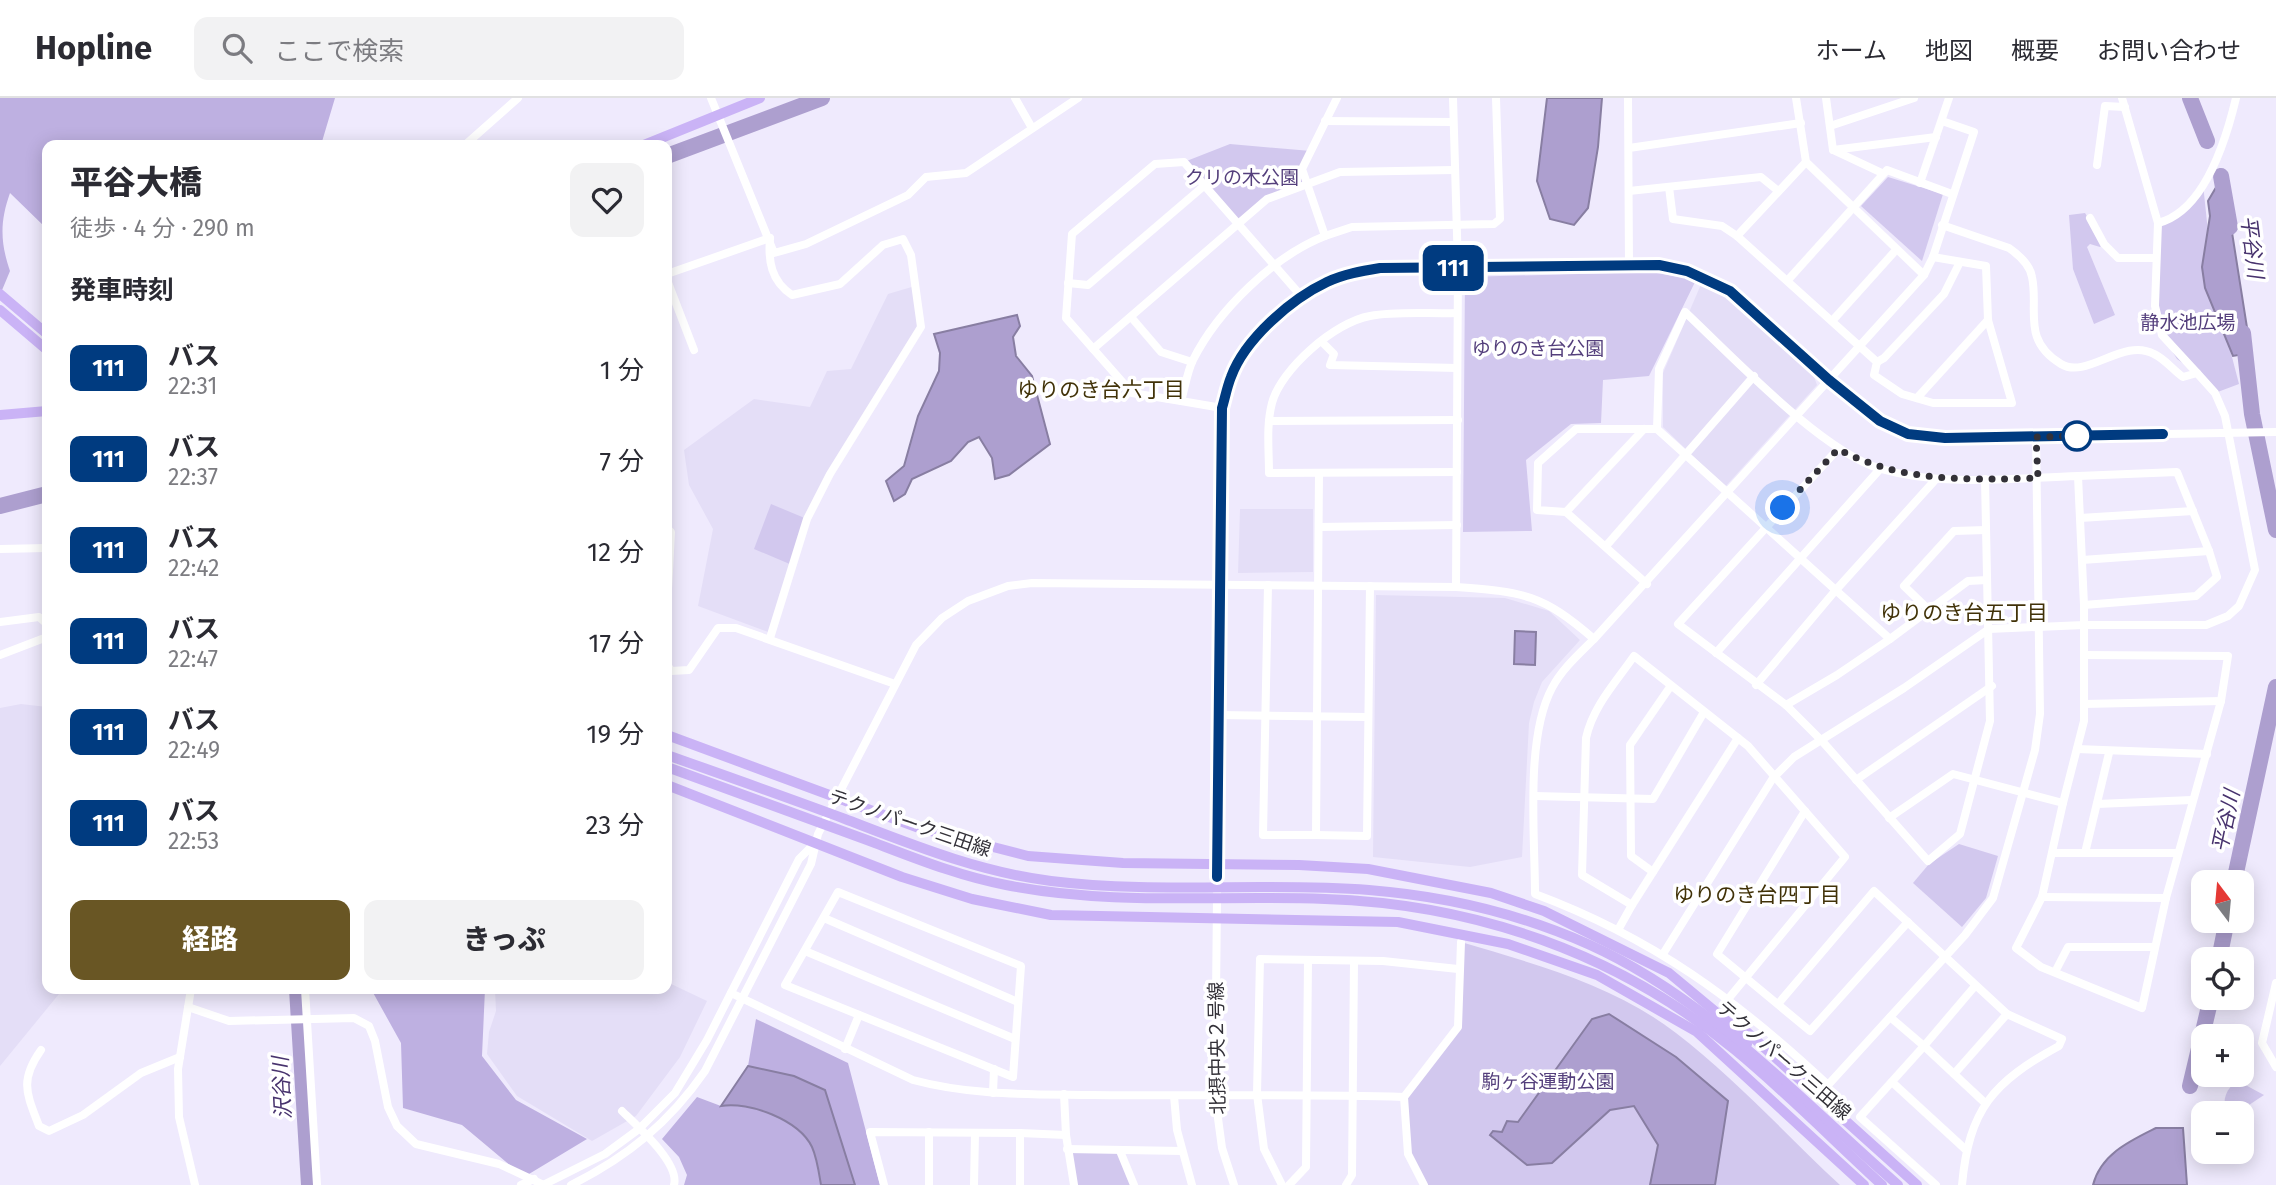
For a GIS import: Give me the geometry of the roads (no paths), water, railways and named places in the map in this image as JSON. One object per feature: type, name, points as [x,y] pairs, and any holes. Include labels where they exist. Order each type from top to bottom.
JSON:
[{"type":"main road","points":[[657,140],[760,98]]},
{"type":"main road","points":[[0,294],[42,330]]},
{"type":"main road","points":[[0,310],[42,345]]},
{"type":"main road","points":[[0,415],[42,411]]},
{"type":"main road","points":[[672,737],[836,801],[919,828],[1028,856],[1123,863],[1218,863],[1368,869],[1491,894],[1544,911],[1669,973],[1740,1032],[1752,1051]]},
{"type":"main road","name":"テクノパーク三田線","points":[[672,757],[937,854],[1007,874],[1091,884],[1369,890],[1426,896],[1483,908],[1589,944],[1624,962],[1690,1004],[1752,1051],[1882,1181]]},
{"type":"main road","name":"テクノパーク三田線","points":[[672,769],[934,864],[1004,885],[1092,895],[1367,901],[1425,907],[1480,919],[1546,939],[1618,972],[1684,1013],[1734,1049],[1882,1181],[1898,1185]]},
{"type":"main road","points":[[672,787],[816,839],[902,877],[972,898],[1051,915],[1216,914],[1398,922],[1507,944],[1597,975],[1697,1032],[1749,1071],[1767,1079]]},
{"type":"main road","points":[[1704,1000],[1728,1015],[1766,1048],[1917,1185]]},
{"type":"main road","points":[[1697,1032],[1864,1185]]},
{"type":"main road","points":[[1882,1181],[1907,1185]]},
{"type":"street","points":[[471,140],[519,98]]},
{"type":"street","points":[[710,98],[728,136],[774,253],[806,244],[908,195],[926,177],[966,173],[1078,98]]},
{"type":"street","points":[[1016,98],[1032,128]]},
{"type":"street","points":[[1325,236],[1302,169],[1336,98]]},
{"type":"street","points":[[1453,98],[1458,268],[1456,587]]},
{"type":"street","points":[[1181,401],[1192,362],[1215,322],[1296,247],[1352,227],[1494,224],[1500,219],[1496,98]]},
{"type":"street","points":[[1628,98],[1629,264]]},
{"type":"street","points":[[1797,98],[1806,162],[1924,275]]},
{"type":"street","points":[[1826,98],[1833,150]]},
{"type":"street","points":[[1830,126],[1914,98]]},
{"type":"street","points":[[1920,183],[1949,98]]},
{"type":"street","points":[[2158,223],[2171,220],[2197,199],[2220,150],[2236,98]]},
{"type":"street","points":[[1663,954],[1773,778],[1794,757],[1989,629],[2084,625],[2206,625],[2228,616],[2246,594],[2255,570],[2225,416],[2215,393],[2162,335],[2155,306],[2158,223],[2124,103],[2103,102],[2096,165]]},
{"type":"street","points":[[1325,121],[1453,122]]},
{"type":"street","points":[[1942,121],[1973,132],[1933,257],[1924,275],[1647,584],[1564,670],[1542,711],[1537,739],[1535,894],[1580,911],[1663,954],[1729,998],[1828,1085],[1945,958],[1993,898],[2035,750],[2040,714],[2036,437]]},
{"type":"street","points":[[1629,148],[1801,123]]},
{"type":"street","points":[[1833,150],[1936,137]]},
{"type":"street","points":[[1833,150],[1882,173]]},
{"type":"street","points":[[1222,408],[1132,393],[1066,318],[1072,234],[1155,164],[1184,162],[1302,297]]},
{"type":"street","points":[[1737,236],[1806,162]]},
{"type":"street","points":[[1093,349],[1267,199],[1340,172],[1454,170]]},
{"type":"street","points":[[1788,280],[1887,170],[1952,194]]},
{"type":"street","points":[[1629,191],[1761,177],[1777,191]]},
{"type":"street","points":[[1068,283],[1088,285],[1205,185]]},
{"type":"street","points":[[1669,187],[1674,219],[1722,226],[1737,236],[1877,362]]},
{"type":"street","points":[[2090,218],[2104,244],[2118,258],[2156,258]]},
{"type":"street","points":[[1942,225],[2009,248],[2025,262],[2032,276],[2031,317],[2035,330],[2041,344],[2061,365],[2080,367],[2135,350],[2152,352],[2183,377],[2197,373]]},
{"type":"street","points":[[672,272],[770,238]]},
{"type":"street","points":[[770,238],[768,264],[780,284],[792,295],[840,284],[883,245],[903,239],[911,255],[921,327],[830,474],[807,519],[770,638]]},
{"type":"street","points":[[1833,320],[1896,250]]},
{"type":"street","points":[[1933,257],[1986,266],[1988,320],[2012,403],[1933,403],[1902,394],[1874,375],[1877,362],[1944,294],[1961,262]]},
{"type":"street","points":[[1218,863],[1222,408],[1230,377],[1239,361],[1266,328],[1302,297],[1327,282],[1353,272],[1380,268],[1659,265],[1710,280],[1730,291],[1829,380],[1880,421],[1908,434],[1945,438],[2276,432]]},
{"type":"street","points":[[672,293],[694,350]]},
{"type":"street","points":[[1657,429],[1659,369],[1685,312],[1838,449],[1880,469],[1936,479],[1985,480],[2177,472],[2217,578],[2196,596],[2084,605]]},
{"type":"street","points":[[1457,313],[1372,315],[1335,330],[1282,381],[1272,401],[1269,421],[1269,474],[1457,472]]},
{"type":"street","points":[[1131,317],[1161,352],[1192,362]]},
{"type":"street","points":[[1917,398],[1988,320]]},
{"type":"street","points":[[1322,342],[1334,354],[1330,365],[1457,368]]},
{"type":"street","points":[[1606,546],[1754,376]]},
{"type":"street","points":[[1269,421],[1458,420]]},
{"type":"street","points":[[1647,584],[1566,512],[1537,510],[1538,463],[1576,429],[1657,429],[1890,639]]},
{"type":"street","points":[[1566,512],[1644,429]]},
{"type":"street","points":[[1838,449],[1678,624],[1786,705],[1822,741],[1928,862],[1960,834],[1990,721],[1992,686],[1985,480]]},
{"type":"street","points":[[1716,653],[1880,469]]},
{"type":"street","points":[[1315,835],[1320,473]]},
{"type":"street","points":[[2078,476],[2084,605],[2084,655],[2084,704],[2084,721],[2042,897],[2016,948],[2041,967],[2142,1008],[2166,898],[2221,701],[2228,656],[2084,655]]},
{"type":"street","points":[[1756,685],[1835,591],[1936,479]]},
{"type":"street","points":[[2080,518],[2193,511]]},
{"type":"street","points":[[1318,527],[1457,525]]},
{"type":"street","points":[[1929,610],[1904,586],[1954,531],[1986,530]]},
{"type":"street","points":[[0,549],[42,548]]},
{"type":"street","points":[[2082,559],[2209,551]]},
{"type":"street","points":[[1786,705],[1890,639],[1968,581],[1987,580]]},
{"type":"street","points":[[188,1007],[229,1021],[354,1018],[369,1026],[375,1041],[388,1107],[397,1126],[416,1144],[499,1164],[544,1185],[605,1154],[639,1129],[675,1093],[731,993],[799,859],[816,839],[916,645],[942,618],[968,601],[1008,586],[1053,583],[1456,587],[1511,591],[1532,596],[1560,611],[1594,639]]},
{"type":"street","points":[[1268,585],[1263,835],[1367,836],[1370,586]]},
{"type":"street","points":[[0,622],[39,617],[42,620]]},
{"type":"street","points":[[672,671],[689,670],[719,628],[736,628],[895,684]]},
{"type":"street","points":[[0,655],[42,638]]},
{"type":"street","points":[[1632,905],[1583,875],[1583,797],[1590,721],[1634,656],[1738,738],[1845,857],[1729,998]]},
{"type":"street","points":[[1856,780],[1992,686]]},
{"type":"street","points":[[1653,872],[1631,856],[1630,745],[1670,687]]},
{"type":"street","points":[[2084,704],[2221,701]]},
{"type":"street","points":[[1535,796],[1653,799],[1704,712]]},
{"type":"street","points":[[1218,715],[1367,718]]},
{"type":"street","points":[[1618,930],[1738,738]]},
{"type":"street","points":[[2077,750],[2207,754]]},
{"type":"street","points":[[2085,853],[2109,752]]},
{"type":"street","points":[[1889,818],[1953,774],[2063,803]]},
{"type":"street","points":[[2097,804],[2192,800]]},
{"type":"street","points":[[1804,811],[1717,954],[1810,1031],[1908,922]]},
{"type":"street","points":[[571,1185],[605,1168],[648,1138],[687,1098],[705,1071],[743,999],[810,864],[816,839]]},
{"type":"street","points":[[2053,853],[2178,853]]},
{"type":"street","name":"北摂中央２号線","points":[[1218,863],[1215,1096],[1222,1148],[1234,1185]]},
{"type":"street","points":[[1778,1004],[1874,891],[2007,1014],[2062,1039],[2059,1046],[2010,1076],[1984,1102],[1965,1149],[1962,1185]]},
{"type":"street","points":[[838,892],[1021,966],[1013,1077],[785,985],[824,918],[838,892]]},
{"type":"street","points":[[2042,897],[2166,898]]},
{"type":"street","points":[[824,918],[1018,1002]]},
{"type":"street","points":[[1421,1184],[1408,1154],[1404,1097],[1458,1027],[1461,942]]},
{"type":"street","points":[[2055,972],[2068,947],[2155,947]]},
{"type":"street","points":[[805,951],[1016,1039]]},
{"type":"street","points":[[1282,1185],[1264,1149],[1257,1094],[1260,959],[1354,961],[1458,969]]},
{"type":"street","points":[[1289,1185],[1306,1167],[1308,960]]},
{"type":"street","points":[[1346,1185],[1353,1175],[1354,961]]},
{"type":"street","points":[[2276,985],[2262,1044],[2276,1067]]},
{"type":"street","points":[[1936,1185],[1860,1117],[1975,986]]},
{"type":"street","points":[[731,993],[913,1080],[943,1088],[993,1093],[1404,1097]]},
{"type":"street","points":[[190,994],[180,1057],[179,1117],[195,1185]]},
{"type":"street","points":[[305,994],[317,1185]]},
{"type":"street","points":[[1954,1074],[2007,1014]]},
{"type":"street","points":[[845,1049],[859,1015]]},
{"type":"street","points":[[1890,1017],[1984,1102]]},
{"type":"street","points":[[41,1050],[27,1075],[26,1092],[38,1126],[49,1131],[83,1115],[141,1073],[180,1057]]},
{"type":"street","points":[[993,1093],[994,1069]]},
{"type":"street","points":[[1892,1082],[1965,1149]]},
{"type":"street","points":[[1064,1094],[1067,1149],[1074,1185]]},
{"type":"street","points":[[1174,1096],[1182,1151],[1192,1185]]},
{"type":"street","points":[[622,1111],[670,1166],[676,1179],[674,1185]]},
{"type":"street","points":[[884,1185],[870,1132],[1066,1135]]},
{"type":"street","points":[[929,1132],[929,1185]]},
{"type":"street","points":[[974,1185],[975,1133]]},
{"type":"street","points":[[1020,1133],[1020,1185]]},
{"type":"street","points":[[1067,1149],[1182,1151]]},
{"type":"street","points":[[1120,1151],[1134,1185]]},
{"type":"street","points":[[521,1185],[534,1179]]},
{"type":"waterway","points":[[672,154],[822,98]]},
{"type":"waterway","name":"平谷川","points":[[2190,98],[2207,141]]},
{"type":"waterway","name":"平谷川","points":[[2221,176],[2230,227]]},
{"type":"waterway","name":"平谷川","points":[[2243,333],[2252,414],[2276,530]]},
{"type":"waterway","points":[[0,506],[42,495]]},
{"type":"waterway","name":"平谷川","points":[[2237,870],[2276,687]]},
{"type":"waterway","name":"平谷川","points":[[2221,947],[2224,933]]},
{"type":"waterway","name":"沢谷川","points":[[297,994],[309,1185]]},
{"type":"waterway","name":"平谷川","points":[[2190,1086],[2208,1010]]},
{"type":"district","name":"ゆりのき台六丁目","points":[[1101,390]]},
{"type":"district","name":"ゆりのき台五丁目","points":[[1964,613]]},
{"type":"district","name":"ゆりのき台四丁目","points":[[1757,895]]},
{"type":"park label","name":"クリの木公園","points":[[1242,177]]},
{"type":"park label","name":"静水池広場","points":[[2188,322]]},
{"type":"park label","name":"ゆりのき台公園","points":[[1538,348]]},
{"type":"park label","name":"駒ヶ谷運動公園","points":[[1548,1081]]}]
